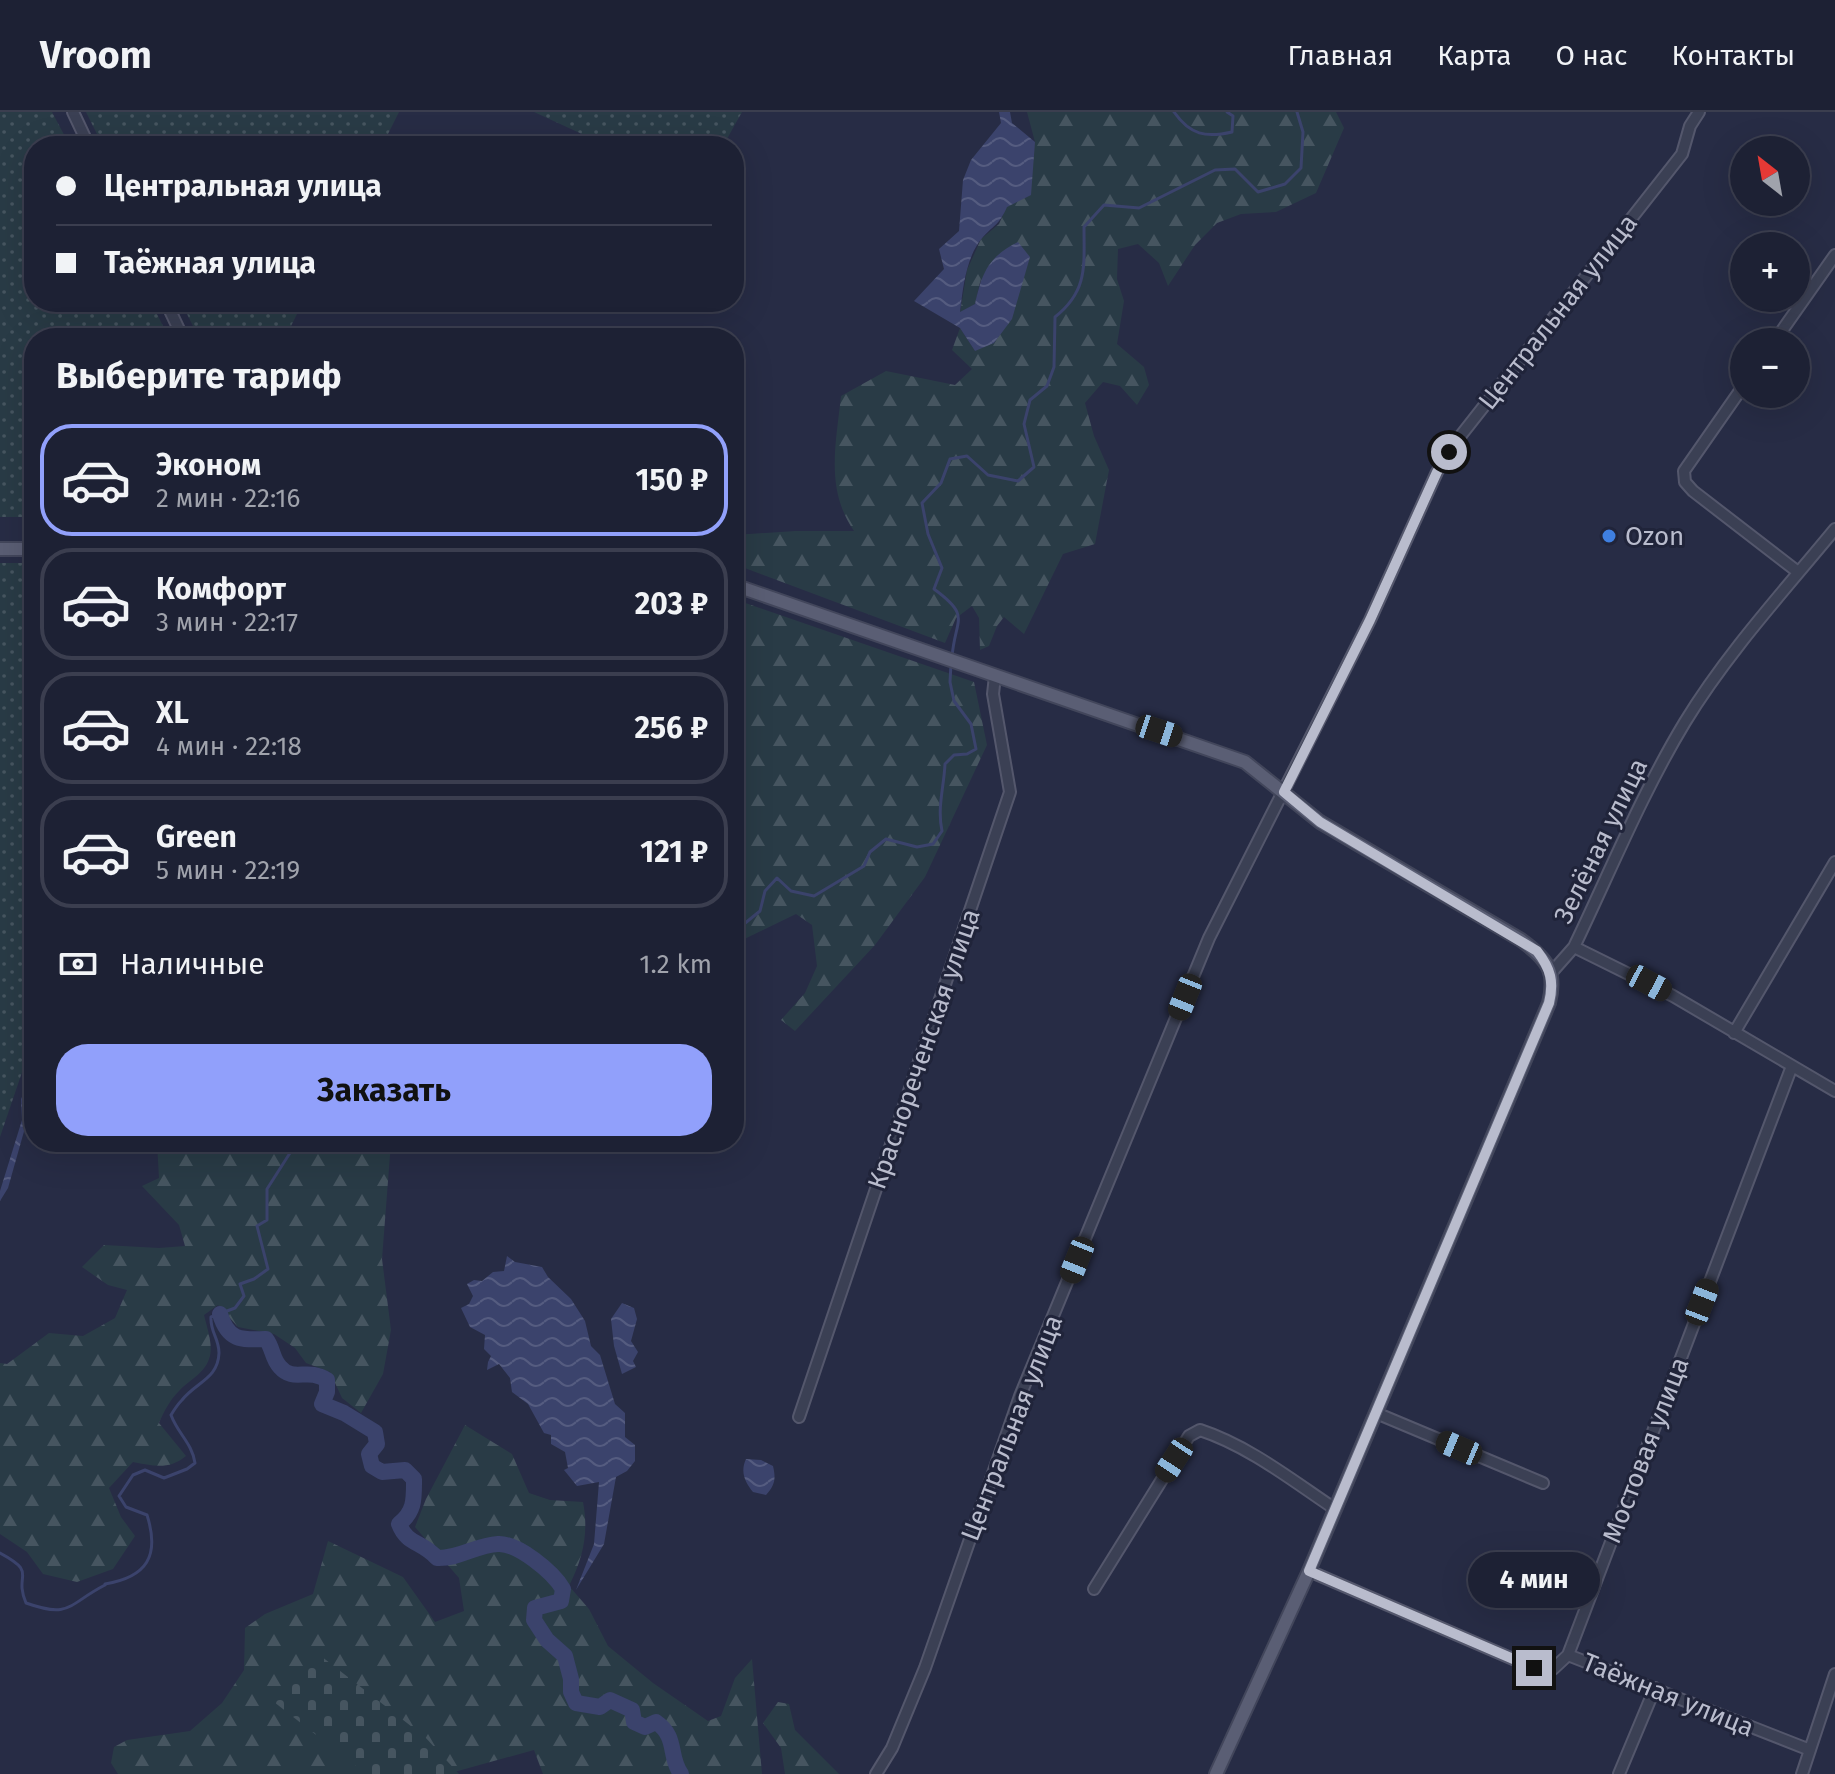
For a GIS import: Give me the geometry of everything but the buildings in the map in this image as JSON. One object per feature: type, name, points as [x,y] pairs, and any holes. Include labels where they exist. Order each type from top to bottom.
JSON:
[{"type":"main road","points":[[0,549],[24,549]]},
{"type":"main road","points":[[744,589],[1245,762],[1330,828],[1537,951],[1551,973],[1553,986],[1549,1003],[1309,1571],[1216,1774]]},
{"type":"street","points":[[73,112],[84,136]]},
{"type":"street","name":"Центральная улица","points":[[876,1774],[892,1748],[925,1668],[1020,1396],[1209,938],[1370,620],[1437,472],[1449,452],[1682,154],[1690,126],[1699,112]]},
{"type":"street","points":[[1784,328],[1835,255]]},
{"type":"street","points":[[1730,405],[1684,471],[1685,482],[1798,572]]},
{"type":"street","name":"Зелёная улица","points":[[1551,973],[1574,947],[1685,723],[1700,699],[1835,529]]},
{"type":"street","name":"Краснореченская улица","points":[[799,1417],[1010,792],[993,694],[995,676]]},
{"type":"street","points":[[1734,1033],[1835,862]]},
{"type":"street","points":[[1574,947],[1649,983],[1835,1091]]},
{"type":"street","name":"Мостовая улица","points":[[1568,1655],[1792,1066]]},
{"type":"street","points":[[1376,1413],[1543,1483]]},
{"type":"street","points":[[1094,1589],[1189,1436],[1200,1430],[1278,1471],[1335,1509]]},
{"type":"street","name":"Таёжная улица","points":[[1309,1571],[1534,1668],[1553,1669],[1568,1655],[1810,1750]]},
{"type":"street","points":[[1802,1774],[1835,1674]]},
{"type":"street","points":[[1619,1774],[1655,1688]]},
{"type":"green space","points":[[0,112],[52,112],[65,136],[24,136],[24,312],[156,312],[164,328],[24,328],[24,517],[0,517]]},
{"type":"green space","points":[[86,112],[399,112],[387,136],[98,136]]},
{"type":"green space","points":[[534,112],[742,112],[729,136],[586,136]]},
{"type":"green space","points":[[1027,112],[1336,112],[1344,128],[1316,193],[1276,212],[1241,214],[1217,223],[1195,245],[1168,286],[1159,263],[1138,244],[1118,249],[1117,279],[1124,301],[1117,344],[1144,367],[1149,385],[1137,405],[1120,386],[1103,382],[1085,403],[1094,436],[1109,470],[1095,544],[1063,554],[1024,634],[1004,617],[989,646],[980,650],[979,618],[972,606],[956,618],[945,643],[744,568],[744,534],[854,531],[839,499],[836,482],[835,449],[841,396],[886,371],[955,385],[972,369],[952,350],[960,328],[975,351],[981,278],[975,304],[960,313],[967,270],[981,239],[999,224],[1035,142]]},
{"type":"green space","points":[[186,312],[298,312],[290,328],[194,328]]},
{"type":"green space","points":[[0,563],[24,563],[24,1066],[0,1137]]},
{"type":"green space","points":[[744,602],[974,682],[987,745],[925,877],[875,945],[795,1031],[781,1020],[805,993],[817,966],[812,925],[796,914],[744,939]]},
{"type":"green space","points":[[158,1152],[390,1152],[382,1259],[391,1330],[383,1374],[361,1413],[342,1398],[330,1372],[306,1363],[295,1348],[274,1334],[238,1327],[218,1305],[204,1315],[211,1348],[207,1364],[173,1398],[159,1423],[186,1456],[167,1465],[133,1462],[109,1488],[121,1517],[135,1536],[113,1569],[77,1582],[43,1574],[27,1552],[0,1534],[0,1363],[7,1364],[49,1333],[83,1336],[115,1318],[127,1290],[108,1285],[82,1267],[104,1245],[185,1246],[179,1225],[142,1186],[159,1178]]},
{"type":"green space","points":[[465,1425],[512,1454],[529,1493],[550,1500],[583,1502],[584,1545],[569,1586],[589,1609],[608,1646],[653,1683],[708,1721],[721,1716],[735,1678],[752,1659],[762,1774],[543,1774],[534,1750],[447,1774],[118,1774],[111,1763],[114,1747],[127,1740],[190,1731],[222,1703],[244,1670],[245,1628],[265,1614],[313,1594],[328,1541],[403,1577],[435,1622],[464,1611],[459,1578],[415,1527],[426,1499]]},
{"type":"green space","points":[[317,1653],[425,1737],[459,1774],[366,1774],[274,1702]]},
{"type":"green space","points":[[778,1702],[789,1704],[795,1730],[839,1774],[785,1774],[781,1748],[763,1723]]},
{"type":"water","points":[[999,112],[1010,112],[1012,123],[1035,142],[1031,195],[1007,207],[977,245],[966,273],[960,312],[975,304],[988,267],[1000,254],[1018,242],[1030,257],[1012,319],[994,343],[975,351],[960,328],[914,301],[944,269],[939,249],[959,231],[963,180],[971,160],[1001,123]]},
{"type":"water","points":[[24,1093],[24,1131],[8,1188],[0,1201],[0,1191],[22,1120],[21,1099]]},
{"type":"water","points":[[507,1256],[515,1262],[542,1267],[571,1299],[585,1321],[591,1346],[600,1355],[615,1404],[625,1413],[625,1437],[635,1445],[635,1461],[627,1471],[616,1477],[604,1544],[576,1590],[594,1544],[599,1482],[577,1486],[564,1470],[568,1468],[565,1452],[551,1444],[551,1435],[544,1433],[528,1404],[512,1392],[510,1378],[499,1364],[487,1370],[491,1356],[484,1349],[485,1335],[470,1327],[461,1308],[469,1304],[473,1296],[467,1284],[474,1280],[482,1281],[493,1272],[504,1271]]},
{"type":"water","points":[[622,1303],[634,1308],[637,1319],[631,1341],[638,1352],[633,1361],[636,1367],[622,1374],[611,1319]]},
{"type":"water","points":[[746,1459],[761,1460],[773,1466],[774,1482],[766,1495],[753,1492],[744,1477]]},
{"type":"waterway","points":[[1174,112],[1186,126],[1199,133],[1214,135],[1232,132],[1233,116],[1227,112]]},
{"type":"waterway","points":[[952,657],[958,626],[957,613],[946,598],[934,589],[942,568],[928,534],[922,503],[941,483],[950,459],[967,456],[988,475],[1018,481],[1034,467],[1024,424],[1030,400],[1047,386],[1054,367],[1055,317],[1079,287],[1084,266],[1084,227],[1104,205],[1139,208],[1215,170],[1235,169],[1258,192],[1285,184],[1301,168],[1303,132],[1297,112]]},
{"type":"waterway","points":[[744,924],[760,911],[765,891],[777,878],[791,891],[814,896],[864,866],[870,852],[886,839],[917,847],[933,844],[942,831],[940,806],[945,764],[954,755],[967,754],[976,749],[971,724],[954,701],[950,682],[951,664]]},
{"type":"waterway","points":[[105,1584],[119,1581],[140,1570],[150,1553],[151,1529],[147,1515],[126,1507],[119,1496],[133,1475],[145,1470],[164,1478],[195,1463],[171,1415],[188,1394],[211,1375],[218,1362],[219,1348],[211,1317],[235,1308],[244,1296],[240,1284],[268,1269],[257,1226],[267,1220],[267,1189],[291,1152]]},
{"type":"waterway","points":[[220,1314],[231,1334],[249,1339],[266,1339],[277,1364],[285,1372],[320,1376],[327,1380],[327,1392],[322,1404],[375,1432],[377,1444],[369,1454],[372,1466],[382,1472],[405,1470],[414,1479],[411,1509],[399,1524],[411,1540],[437,1558],[490,1545],[506,1545],[525,1553],[551,1575],[563,1589],[561,1601],[535,1608],[534,1620],[547,1640],[565,1656],[576,1703],[600,1707],[610,1700],[632,1710],[634,1722],[645,1727],[656,1722],[670,1740],[681,1774]]},
{"type":"waterway","points":[[0,1553],[22,1570],[26,1603],[41,1608],[52,1610],[68,1607],[105,1585]]},
{"type":"place","name":"Ozon","points":[[1609,536]]},
{"type":"route","points":[[1449,452],[1284,792],[1320,822],[1537,951],[1546,962],[1553,986],[1549,1003],[1309,1571],[1534,1668]]}]
